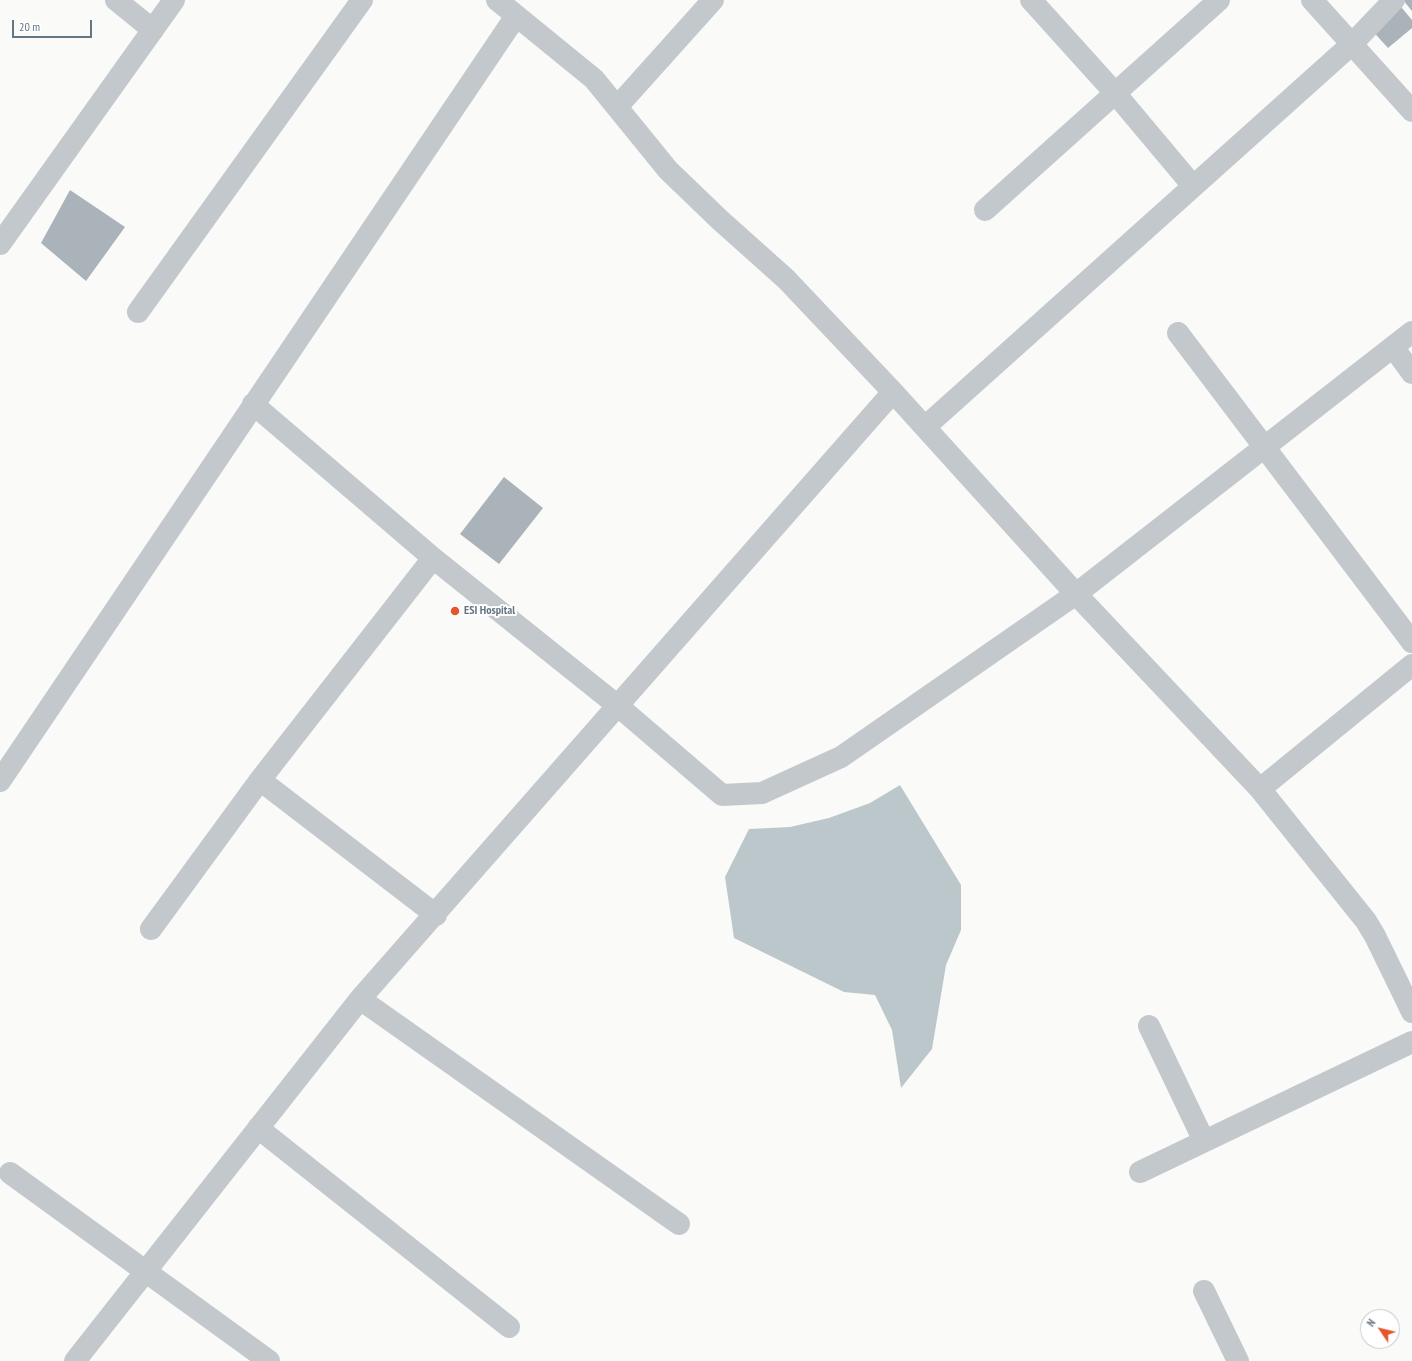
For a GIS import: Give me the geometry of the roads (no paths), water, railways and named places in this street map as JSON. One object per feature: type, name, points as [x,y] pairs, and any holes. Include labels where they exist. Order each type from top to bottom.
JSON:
[{"type":"street","points":[[116,0],[153,30]]},
{"type":"street","points":[[4,229],[174,0]]},
{"type":"street","points":[[138,312],[362,0]]},
{"type":"street","points":[[497,0],[594,79],[668,170],[720,220],[786,279],[925,426],[1076,594],[1260,789],[1366,921],[1376,936],[1412,1012]]},
{"type":"street","points":[[617,107],[713,0]]},
{"type":"street","points":[[1031,0],[1115,93],[1193,186]]},
{"type":"street","points":[[985,210],[1219,0]]},
{"type":"street","points":[[1312,0],[1412,111]]},
{"type":"street","points":[[925,426],[1352,44],[1394,0]]},
{"type":"street","points":[[0,781],[516,16]]},
{"type":"street","points":[[253,404],[433,558],[618,706],[722,795],[762,794],[841,757],[1076,594],[1412,332]]},
{"type":"street","points":[[1178,333],[1412,642]]},
{"type":"street","points":[[1392,347],[1412,373]]},
{"type":"street","points":[[75,1361],[360,999],[436,915],[893,392]]},
{"type":"street","points":[[151,930],[260,780],[433,558]]},
{"type":"street","points":[[1260,789],[1412,665]]},
{"type":"street","points":[[260,780],[436,915]]},
{"type":"street","points":[[360,999],[679,1224]]},
{"type":"street","points":[[1149,1026],[1204,1141]]},
{"type":"street","points":[[1140,1172],[1412,1042]]},
{"type":"street","points":[[258,1128],[509,1327]]},
{"type":"street","points":[[10,1173],[269,1361]]},
{"type":"street","points":[[1204,1291],[1238,1361]]},
{"type":"place","name":"ESI Hospital","points":[[455,611]]}]
